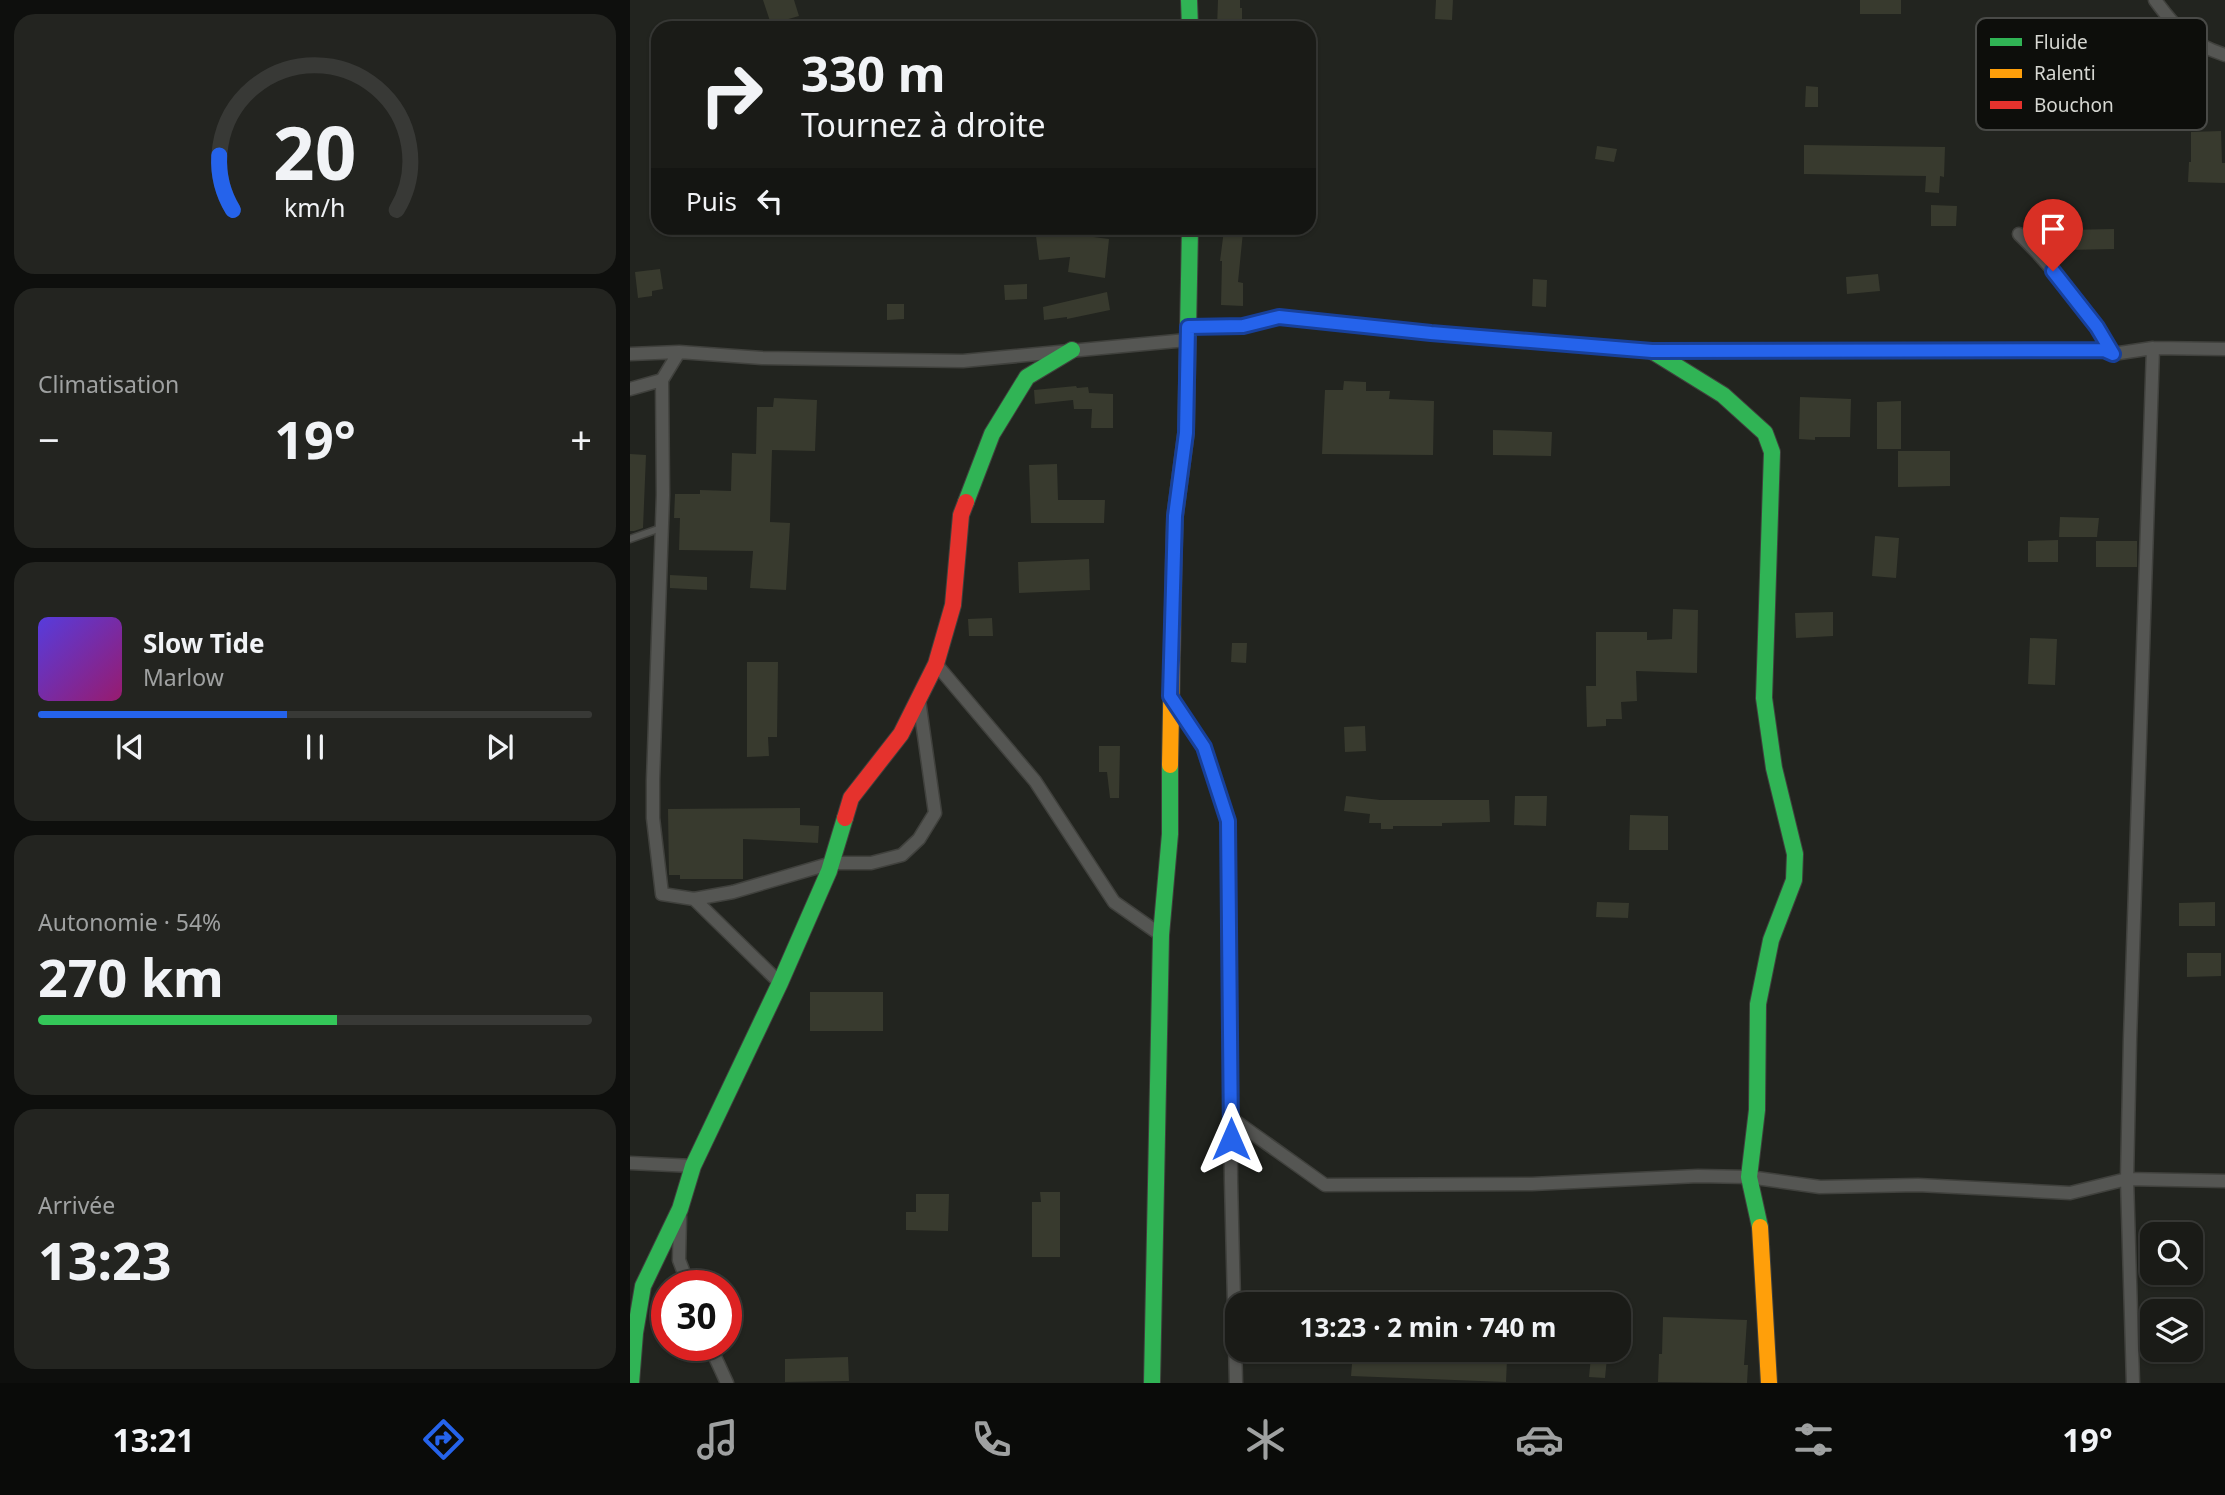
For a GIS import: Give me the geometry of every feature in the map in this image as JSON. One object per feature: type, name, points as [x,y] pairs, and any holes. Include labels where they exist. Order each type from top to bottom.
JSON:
[{"type":"main road","points":[[1188,0],[1189,21]]},
{"type":"main road","points":[[1152,1383],[1161,935],[1170,834],[1170,696],[1175,516],[1186,433],[1190,235]]},
{"type":"main road","points":[[631,1383],[635,1333],[643,1286],[680,1209],[693,1167],[780,983],[832,863],[851,798],[901,734],[936,664],[953,605],[961,515],[992,434],[1027,377],[1072,350]]},
{"type":"main road","points":[[1652,351],[1723,395],[1765,433],[1772,452],[1765,698],[1774,768],[1796,854],[1794,880],[1771,940],[1758,1004],[1757,1110],[1749,1178],[1759,1217],[1769,1383]]},
{"type":"street","points":[[2155,0],[2168,18]]},
{"type":"street","points":[[2207,49],[2225,54]]},
{"type":"street","points":[[2019,234],[2040,254],[2067,287],[2113,354]]},
{"type":"street","points":[[630,354],[679,352],[762,358],[963,361],[1072,350],[1243,326],[1279,317],[1431,333],[1652,351],[2104,350],[2113,354],[2153,348],[2225,349]]},
{"type":"street","points":[[2133,1383],[2127,1179],[2153,348]]},
{"type":"street","points":[[679,352],[662,380],[662,528],[653,818],[662,894],[694,898],[733,892],[832,863],[871,863],[902,855],[919,839],[934,813],[919,699]]},
{"type":"street","points":[[630,389],[662,380]]},
{"type":"street","points":[[936,664],[1035,781],[1114,902],[1161,935]]},
{"type":"street","points":[[1170,696],[1204,747],[1228,821],[1236,1383]]},
{"type":"street","points":[[694,898],[780,983]]},
{"type":"street","points":[[1231,1118],[1325,1185],[1532,1184],[1698,1176],[1749,1178],[1820,1187],[1918,1185],[2070,1193],[2127,1179],[2225,1181]]},
{"type":"street","points":[[630,1163],[693,1167]]},
{"type":"street","points":[[680,1209],[679,1260],[682,1270]]},
{"type":"street","points":[[717,1361],[727,1383]]},
{"type":"lane","points":[[630,539],[662,528]]},
{"type":"building","points":[[763,0],[794,0],[799,16],[770,21]]},
{"type":"building","points":[[1218,0],[1240,0],[1242,21],[1217,21]]},
{"type":"building","points":[[1436,0],[1453,0],[1452,20],[1435,19]]},
{"type":"building","points":[[1860,0],[1901,0],[1901,14],[1860,14]]},
{"type":"building","points":[[1806,86],[1818,87],[1818,107],[1805,107]]},
{"type":"building","points":[[2221,131],[2225,183],[2188,182],[2191,132]]},
{"type":"building","points":[[1804,145],[1945,147],[1944,177],[1940,176],[1939,193],[1925,192],[1926,176],[1804,174]]},
{"type":"building","points":[[1597,146],[1617,149],[1614,162],[1595,159]]},
{"type":"building","points":[[1931,205],[1957,206],[1956,226],[1931,226]]},
{"type":"building","points":[[2114,229],[2114,249],[2067,250],[2066,230]]},
{"type":"building","points":[[1078,235],[1109,239],[1105,278],[1068,272],[1070,257],[1039,260],[1036,236]]},
{"type":"building","points":[[1223,235],[1243,235],[1238,282],[1243,283],[1243,306],[1221,305],[1220,261]]},
{"type":"building","points":[[660,269],[663,289],[652,291],[652,296],[638,298],[635,272]]},
{"type":"building","points":[[1878,274],[1880,291],[1847,294],[1846,277]]},
{"type":"building","points":[[1533,279],[1547,280],[1546,307],[1532,306]]},
{"type":"building","points":[[1027,284],[1027,299],[1005,300],[1004,285]]},
{"type":"building","points":[[1107,292],[1110,310],[1067,319],[1044,320],[1043,307]]},
{"type":"building","points":[[887,304],[904,304],[904,319],[887,320]]},
{"type":"building","points":[[1344,381],[1366,382],[1366,391],[1390,391],[1389,399],[1434,401],[1433,455],[1322,454],[1325,390],[1343,390]]},
{"type":"building","points":[[1088,387],[1089,393],[1113,394],[1113,428],[1091,428],[1092,409],[1074,409],[1073,400],[1035,404],[1034,390]]},
{"type":"building","points":[[1800,397],[1851,399],[1850,437],[1799,439]]},
{"type":"building","points":[[774,398],[817,400],[815,451],[772,450],[770,522],[790,523],[786,590],[750,588],[753,551],[679,550],[680,518],[674,518],[675,494],[700,494],[700,490],[731,491],[732,453],[756,454],[757,407],[773,407]]},
{"type":"building","points":[[1901,401],[1901,449],[1877,449],[1877,402]]},
{"type":"building","points":[[1493,430],[1552,432],[1551,456],[1493,455]]},
{"type":"building","points":[[1898,451],[1950,451],[1950,486],[1898,487]]},
{"type":"building","points":[[630,454],[646,455],[643,528],[634,531],[630,531]]},
{"type":"building","points":[[1057,464],[1058,500],[1105,500],[1104,523],[1031,523],[1029,465]]},
{"type":"building","points":[[2060,517],[2099,518],[2097,537],[2059,537]]},
{"type":"building","points":[[1875,536],[1899,538],[1896,578],[1872,576]]},
{"type":"building","points":[[2058,540],[2058,562],[2028,562],[2028,541]]},
{"type":"building","points":[[2096,541],[2137,541],[2137,567],[2096,567]]},
{"type":"building","points":[[1089,559],[1090,590],[1019,593],[1018,562]]},
{"type":"building","points":[[670,575],[707,577],[707,590],[670,588]]},
{"type":"building","points":[[1673,609],[1698,610],[1697,673],[1636,671],[1637,701],[1621,702],[1622,719],[1606,719],[1606,726],[1587,727],[1586,686],[1596,686],[1596,632],[1647,632],[1647,640],[1672,639]]},
{"type":"building","points":[[1833,612],[1833,636],[1796,638],[1795,613]]},
{"type":"building","points":[[992,618],[993,636],[969,636],[968,619]]},
{"type":"building","points":[[2030,638],[2057,639],[2055,685],[2028,684]]},
{"type":"building","points":[[1232,643],[1247,643],[1246,663],[1231,662]]},
{"type":"building","points":[[747,662],[778,662],[777,737],[768,737],[769,756],[747,757]]},
{"type":"building","points":[[1365,726],[1366,751],[1345,752],[1344,727]]},
{"type":"building","points":[[1099,746],[1120,746],[1119,798],[1110,798],[1107,772],[1099,772]]},
{"type":"building","points":[[1346,796],[1380,800],[1489,800],[1490,822],[1393,826],[1393,829],[1381,829],[1381,823],[1369,823],[1370,814],[1344,811]]},
{"type":"building","points":[[1515,796],[1547,796],[1546,826],[1514,825]]},
{"type":"building","points":[[800,808],[800,825],[819,826],[818,843],[743,839],[743,879],[680,879],[680,875],[669,875],[668,809]]},
{"type":"building","points":[[1630,815],[1668,816],[1668,850],[1629,850]]},
{"type":"building","points":[[1597,902],[1629,903],[1628,918],[1596,917]]},
{"type":"building","points":[[2215,902],[2215,926],[2179,926],[2179,903]]},
{"type":"building","points":[[2187,953],[2221,953],[2221,976],[2187,977]]},
{"type":"building","points":[[810,992],[883,992],[883,1031],[810,1031]]},
{"type":"building","points":[[1040,1192],[1060,1192],[1060,1257],[1032,1257],[1032,1202],[1041,1202]]},
{"type":"building","points":[[916,1194],[949,1194],[948,1231],[906,1230],[906,1212],[916,1212]]},
{"type":"building","points":[[1663,1317],[1747,1320],[1744,1365],[1748,1365],[1747,1383],[1658,1382]]},
{"type":"building","points":[[848,1357],[849,1381],[785,1382],[785,1359]]},
{"type":"building","points":[[1352,1362],[1507,1362],[1506,1382],[1351,1376]]},
{"type":"building","points":[[1590,1362],[1607,1362],[1605,1378],[1589,1377]]},
{"type":"traffic: fast","points":[[1189,0],[1190,21]]},
{"type":"traffic: fast","points":[[1174,548],[1175,516],[1186,433],[1190,235]]},
{"type":"traffic: fast","points":[[966,502],[992,434],[1027,377],[1072,350]]},
{"type":"traffic: fast","points":[[1652,351],[1723,395],[1765,433],[1772,452],[1764,698],[1774,768],[1795,854],[1794,880],[1771,940],[1758,1004],[1757,1110],[1749,1177],[1760,1227]]},
{"type":"traffic: fast","points":[[1152,1383],[1161,935],[1170,834],[1170,765]]},
{"type":"traffic: fast","points":[[631,1383],[635,1333],[643,1286],[680,1209],[693,1166],[780,983],[829,871],[845,818]]},
{"type":"traffic: slow","points":[[1170,765],[1174,548]]},
{"type":"traffic: slow","points":[[1760,1227],[1769,1383]]},
{"type":"traffic: jam","points":[[845,818],[851,798],[901,734],[936,664],[953,605],[961,515],[966,502]]},
{"type":"route","points":[[1231,1139],[1228,821],[1204,747],[1170,696],[1175,516],[1186,433],[1188,327],[1243,326],[1279,317],[1431,333],[1652,351],[2104,350],[2113,354],[2097,327],[2053,271]]}]
